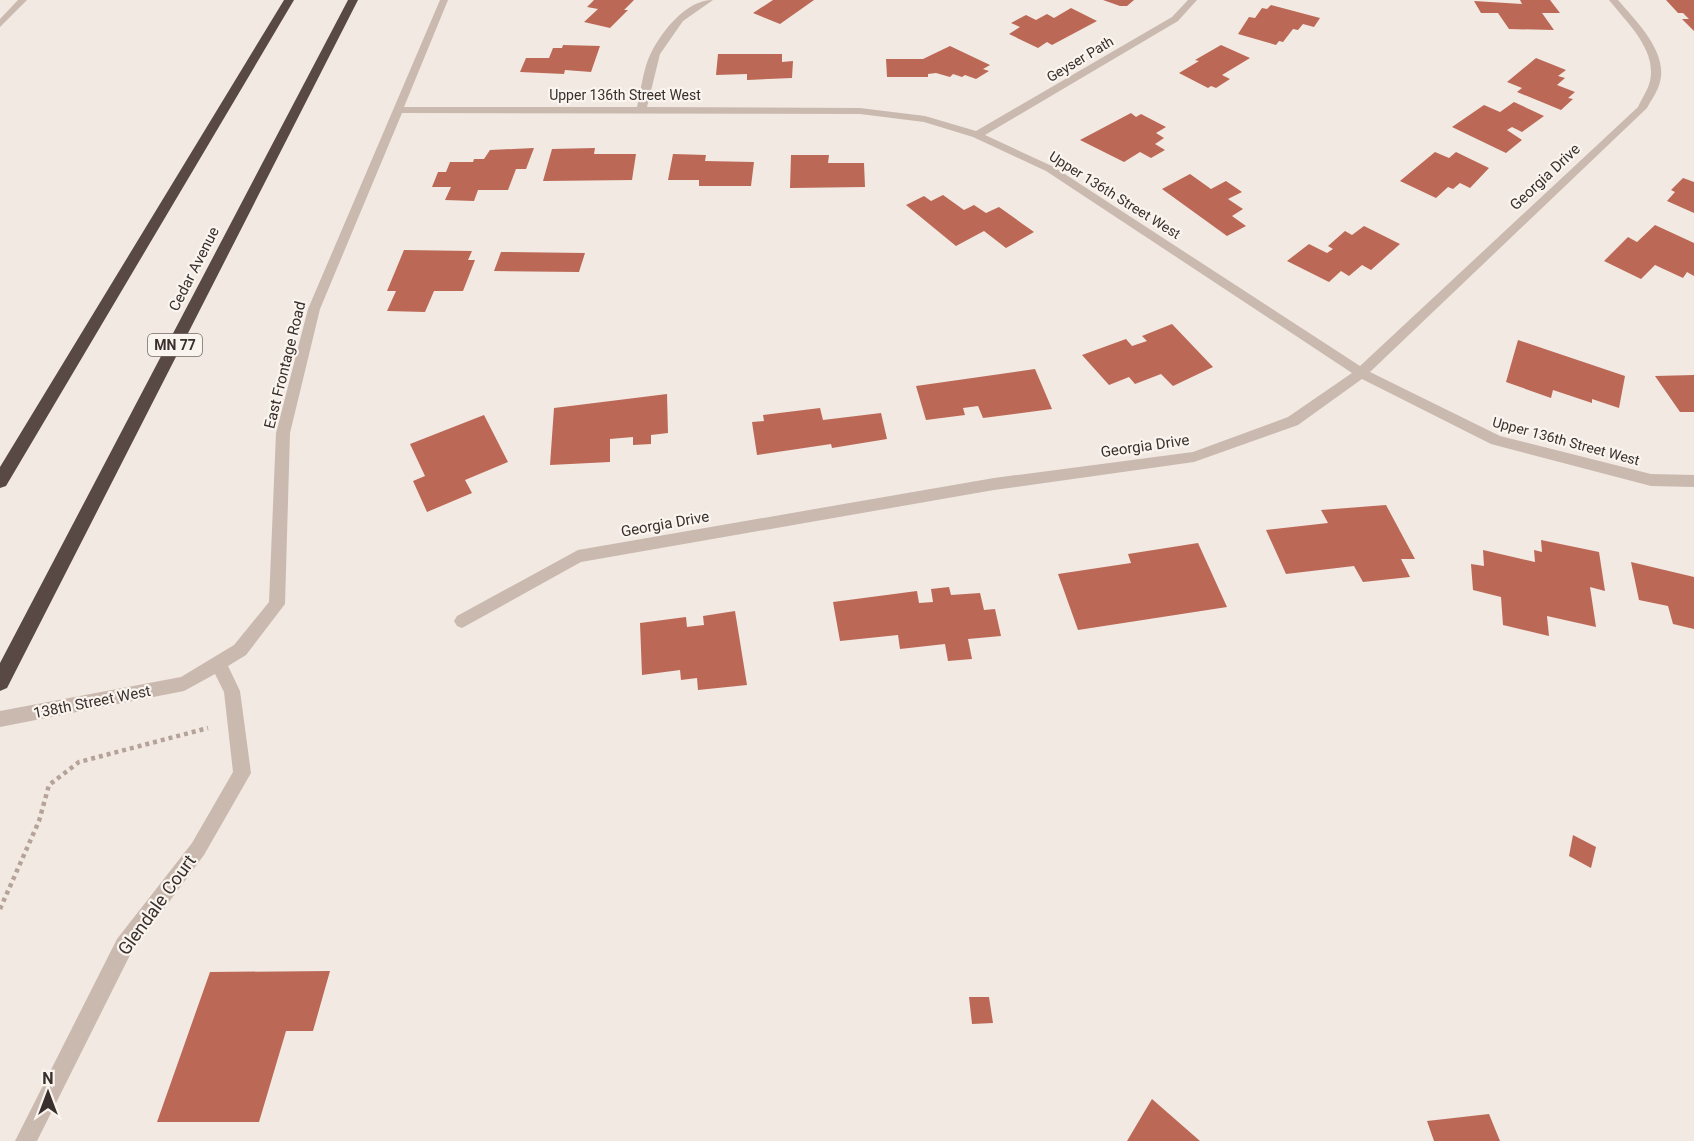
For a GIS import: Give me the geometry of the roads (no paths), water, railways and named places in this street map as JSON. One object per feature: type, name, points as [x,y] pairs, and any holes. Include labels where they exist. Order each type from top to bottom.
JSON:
[{"type":"highway","points":[[0,481],[289,0]]},
{"type":"highway","name":"Cedar Avenue","points":[[0,682],[353,0]]},
{"type":"street","points":[[0,24],[23,0]]},
{"type":"street","name":"East Frontage Road","points":[[184,684],[240,650],[277,604],[284,433],[314,309],[444,0]]},
{"type":"street","points":[[641,110],[655,54],[680,19],[709,0]]},
{"type":"street","name":"Geyser Path","points":[[977,135],[1175,19],[1193,0]]},
{"type":"street","name":"Georgia Drive","points":[[462,621],[578,556],[994,483],[1194,457],[1293,421],[1361,373],[1642,108],[1656,81],[1653,52],[1634,23],[1613,0]]},
{"type":"street","name":"Upper 136th Street West","points":[[399,110],[860,111],[925,119],[977,135],[1050,169],[1361,373],[1496,440],[1651,480],[1694,481]]},
{"type":"street","name":"Glendale Court","points":[[26,1141],[124,946],[198,849],[242,773],[232,691],[218,663]]},
{"type":"street","name":"138th Street West","points":[[0,720],[184,684]]}]
